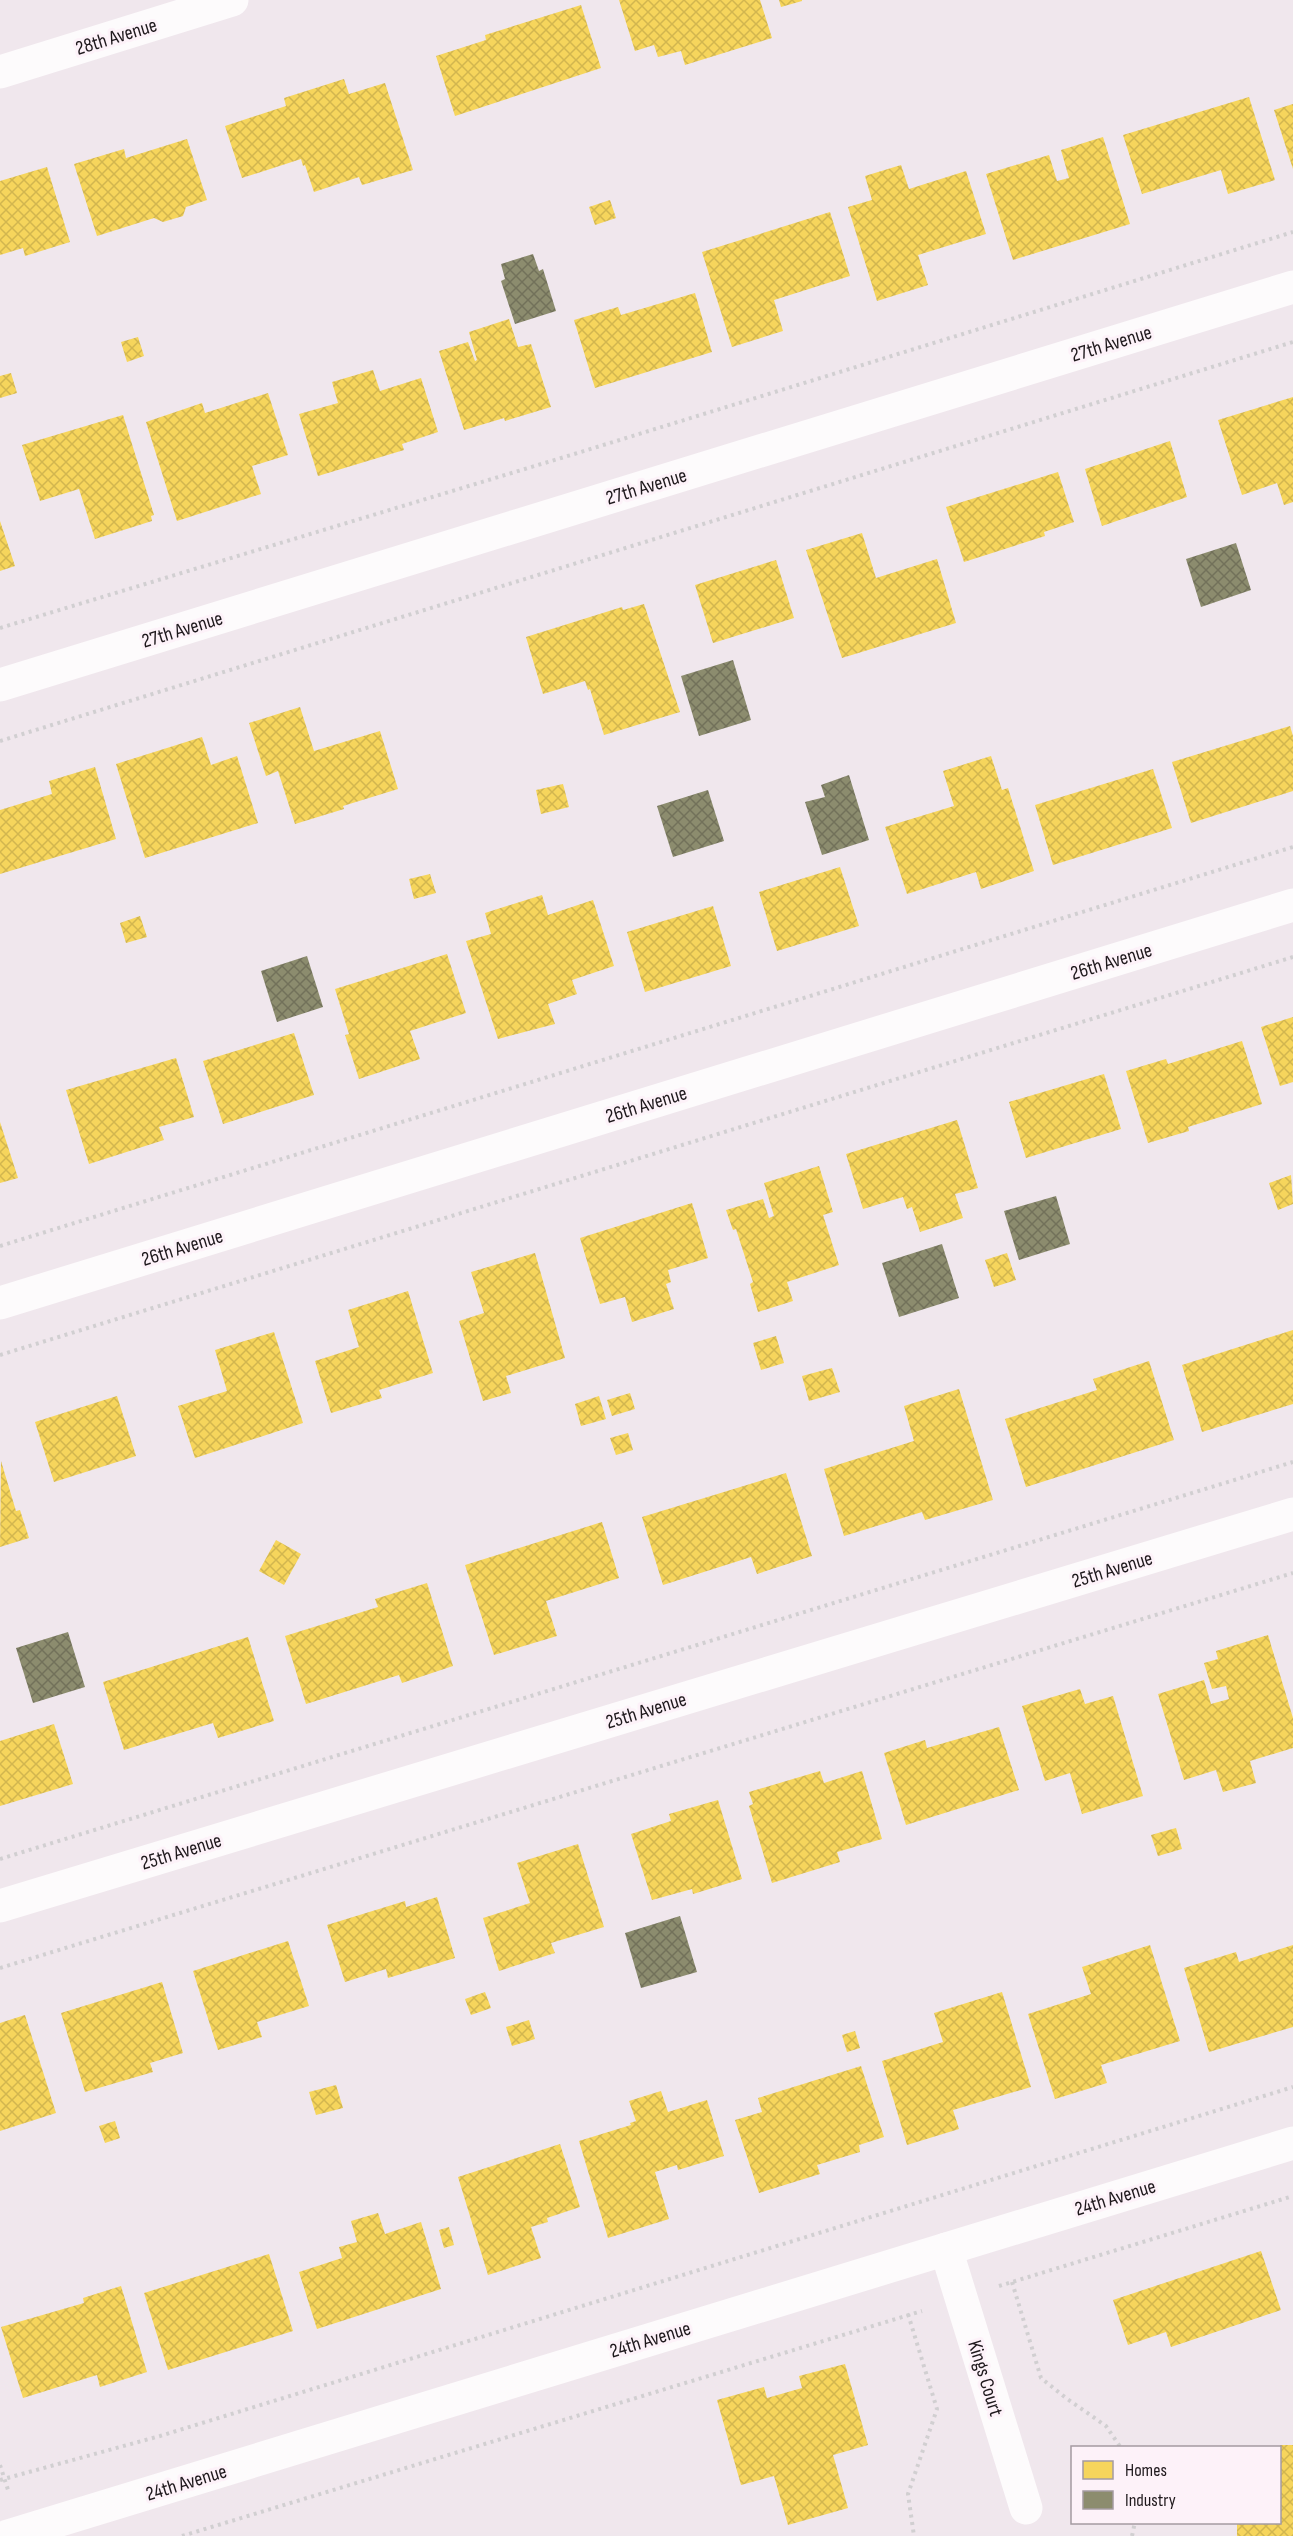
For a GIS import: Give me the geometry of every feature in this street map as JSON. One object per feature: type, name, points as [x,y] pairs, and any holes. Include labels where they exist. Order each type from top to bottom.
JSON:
[{"type":"street","name":"28th Avenue","points":[[0,72],[232,0]]},
{"type":"street","name":"27th Avenue","points":[[0,685],[1293,287]]},
{"type":"street","name":"26th Avenue","points":[[0,1303],[1293,905]]},
{"type":"street","name":"25th Avenue","points":[[0,1906],[1293,1514]]},
{"type":"street","name":"24th Avenue","points":[[8,2536],[1293,2143]]},
{"type":"street","name":"Kings Court","points":[[946,2248],[1026,2508]]},
{"type":"path","points":[[0,628],[1293,232]]},
{"type":"path","points":[[0,741],[1293,342]]},
{"type":"path","points":[[0,1246],[1293,847]]},
{"type":"path","points":[[0,1355],[1293,957]]},
{"type":"path","points":[[0,1859],[1293,1462]]},
{"type":"path","points":[[0,1968],[1293,1573]]},
{"type":"path","points":[[2,2480],[160,2436],[1293,2087]]},
{"type":"path","points":[[995,2287],[1293,2196]]},
{"type":"path","points":[[1012,2282],[1041,2378],[1065,2398],[1106,2426],[1120,2446]]},
{"type":"path","points":[[183,2536],[922,2311]]},
{"type":"path","points":[[908,2314],[936,2409],[908,2494],[914,2536]]},
{"type":"path","points":[[0,2465],[2,2480],[9,2493]]},
{"type":"building: Homes","points":[[619,0],[760,0],[772,38],[685,65],[681,51],[658,57],[654,45],[635,51]]},
{"type":"building: Homes","points":[[779,0],[802,0],[802,1],[781,7]]},
{"type":"building: Homes","points":[[581,5],[601,68],[455,116],[436,56],[486,40],[485,35]]},
{"type":"building: Homes","points":[[344,79],[349,94],[385,83],[413,170],[362,185],[359,177],[314,192],[301,159],[242,178],[225,126],[286,106],[284,98]]},
{"type":"building: Homes","points":[[1249,97],[1275,180],[1228,194],[1221,170],[1142,194],[1123,135]]},
{"type":"building: Homes","points":[[1293,104],[1293,169],[1274,110]]},
{"type":"building: Homes","points":[[1103,137],[1130,224],[1013,260],[986,174],[1049,155],[1057,181],[1069,178],[1061,150]]},
{"type":"building: Homes","points":[[187,139],[207,200],[186,207],[183,216],[163,222],[154,218],[97,236],[74,164],[124,149],[126,158]]},
{"type":"building: Homes","points":[[901,165],[909,189],[966,171],[986,234],[918,255],[928,285],[877,301],[848,207],[872,200],[865,176]]},
{"type":"building: Homes","points":[[47,167],[70,242],[25,256],[23,248],[0,255],[0,181]]},
{"type":"building: Homes","points":[[610,200],[616,218],[595,225],[589,207]]},
{"type":"building: Homes","points":[[830,212],[850,276],[774,300],[783,331],[732,347],[702,252]]},
{"type":"building: Homes","points":[[695,293],[712,352],[595,388],[574,320],[618,307],[621,315]]},
{"type":"building: Homes","points":[[509,319],[518,347],[531,344],[551,407],[464,430],[439,351],[468,342],[475,361],[477,360],[469,332]]},
{"type":"building: Homes","points":[[138,337],[144,356],[127,362],[121,342]]},
{"type":"building: Homes","points":[[373,370],[380,391],[421,378],[438,432],[402,444],[404,450],[318,476],[299,414],[338,403],[332,382]]},
{"type":"building: Homes","points":[[11,373],[17,393],[0,398],[0,376]]},
{"type":"building: Homes","points":[[268,393],[288,455],[252,466],[261,494],[177,521],[146,422],[202,403],[205,413]]},
{"type":"building: Homes","points":[[1293,397],[1293,502],[1284,505],[1277,483],[1242,495],[1218,420]]},
{"type":"building: Homes","points":[[123,415],[154,515],[151,516],[152,521],[95,539],[79,489],[40,501],[22,445]]},
{"type":"building: Homes","points":[[1170,441],[1187,497],[1102,526],[1085,469]]},
{"type":"building: Homes","points":[[1058,472],[1074,522],[1044,532],[1045,536],[964,562],[946,507]]},
{"type":"building: Homes","points":[[0,521],[15,566],[0,571]]},
{"type":"building: Homes","points":[[862,533],[876,578],[937,559],[956,623],[842,658],[806,550]]},
{"type":"building: Homes","points":[[776,560],[794,618],[713,643],[695,585]]},
{"type":"building: Homes","points":[[644,604],[680,712],[604,735],[590,689],[588,690],[585,681],[543,694],[526,637],[622,607],[623,610]]},
{"type":"building: Homes","points":[[300,707],[314,751],[380,731],[398,789],[295,824],[278,771],[266,776],[249,723]]},
{"type":"building: Homes","points":[[1290,726],[1293,736],[1293,791],[1191,823],[1172,762]]},
{"type":"building: Homes","points":[[202,737],[211,765],[237,756],[258,823],[145,858],[116,764]]},
{"type":"building: Homes","points":[[991,756],[1002,790],[1008,788],[1034,871],[981,889],[976,872],[907,894],[885,827],[954,806],[943,771]]},
{"type":"building: Homes","points":[[95,767],[116,839],[0,874],[0,810],[52,794],[49,781]]},
{"type":"building: Homes","points":[[1153,769],[1172,828],[1053,865],[1035,805]]},
{"type":"building: Homes","points":[[563,784],[569,807],[541,814],[536,790]]},
{"type":"building: Homes","points":[[840,867],[859,926],[777,951],[759,892]]},
{"type":"building: Homes","points":[[430,874],[436,893],[414,899],[409,879]]},
{"type":"building: Homes","points":[[542,895],[548,915],[593,900],[614,966],[572,980],[577,994],[548,1004],[555,1024],[498,1039],[466,941],[491,934],[485,913]]},
{"type":"building: Homes","points":[[713,906],[731,966],[645,992],[627,932]]},
{"type":"building: Homes","points":[[140,916],[147,937],[126,943],[120,923]]},
{"type":"building: Homes","points":[[447,954],[466,1013],[410,1031],[420,1059],[359,1079],[345,1035],[349,1034],[335,989]]},
{"type":"building: Homes","points":[[1293,1017],[1293,1082],[1280,1086],[1261,1027]]},
{"type":"building: Homes","points":[[294,1033],[314,1095],[223,1124],[203,1061]]},
{"type":"building: Homes","points":[[1242,1041],[1262,1104],[1188,1127],[1189,1131],[1148,1143],[1126,1071],[1166,1059],[1168,1064]]},
{"type":"building: Homes","points":[[176,1058],[194,1117],[159,1127],[164,1140],[89,1164],[66,1090]]},
{"type":"building: Homes","points":[[1104,1074],[1121,1129],[1026,1158],[1009,1102]]},
{"type":"building: Homes","points":[[957,1120],[978,1188],[955,1194],[963,1218],[920,1232],[912,1207],[907,1209],[903,1197],[863,1209],[846,1154]]},
{"type":"building: Homes","points":[[0,1122],[18,1178],[0,1183]]},
{"type":"building: Homes","points":[[819,1166],[833,1212],[823,1215],[839,1265],[787,1282],[793,1301],[758,1312],[750,1284],[753,1282],[736,1229],[733,1230],[726,1210],[763,1199],[769,1218],[774,1216],[764,1183]]},
{"type":"building: Homes","points":[[1291,1175],[1293,1204],[1278,1210],[1269,1183]]},
{"type":"building: Homes","points":[[692,1203],[708,1258],[668,1270],[671,1282],[666,1284],[674,1309],[632,1322],[625,1297],[600,1304],[580,1238]]},
{"type":"building: Homes","points":[[535,1253],[565,1358],[506,1376],[511,1393],[483,1401],[459,1321],[484,1313],[471,1272]]},
{"type":"building: Homes","points":[[1007,1253],[1016,1280],[994,1287],[985,1260]]},
{"type":"building: Homes","points":[[408,1291],[433,1373],[379,1390],[382,1398],[331,1413],[315,1361],[359,1347],[348,1310]]},
{"type":"building: Homes","points":[[1293,1330],[1293,1404],[1202,1432],[1182,1365]]},
{"type":"building: Homes","points":[[274,1332],[303,1423],[195,1458],[178,1406],[227,1391],[215,1350]]},
{"type":"building: Homes","points":[[776,1336],[784,1363],[761,1370],[753,1343]]},
{"type":"building: Homes","points":[[1149,1361],[1174,1440],[1026,1487],[1005,1419],[1097,1390],[1093,1379]]},
{"type":"building: Homes","points":[[832,1368],[840,1392],[809,1401],[802,1376]]},
{"type":"building: Homes","points":[[959,1389],[993,1500],[925,1520],[922,1512],[844,1536],[824,1469],[914,1441],[904,1406]]},
{"type":"building: Homes","points":[[630,1393],[635,1409],[612,1416],[607,1400]]},
{"type":"building: Homes","points":[[117,1396],[136,1456],[54,1482],[35,1422]]},
{"type":"building: Homes","points":[[599,1396],[606,1419],[581,1426],[575,1404]]},
{"type":"building: Homes","points":[[628,1433],[633,1450],[616,1455],[610,1438]]},
{"type":"building: Homes","points":[[1,1461],[16,1511],[20,1510],[29,1538],[0,1547]]},
{"type":"building: Homes","points":[[786,1473],[812,1556],[757,1574],[751,1557],[663,1585],[642,1517]]},
{"type":"building: Homes","points":[[602,1522],[619,1578],[546,1601],[557,1636],[494,1655],[465,1565]]},
{"type":"building: Homes","points":[[276,1540],[301,1554],[284,1585],[259,1571]]},
{"type":"building: Homes","points":[[427,1583],[453,1666],[402,1683],[399,1675],[306,1704],[285,1636],[378,1607],[375,1599]]},
{"type":"building: Homes","points":[[1268,1635],[1293,1718],[1293,1748],[1250,1761],[1256,1783],[1223,1792],[1216,1770],[1184,1780],[1158,1694],[1204,1680],[1211,1704],[1229,1699],[1226,1686],[1212,1689],[1204,1663],[1218,1659],[1216,1651]]},
{"type":"building: Homes","points":[[248,1637],[274,1721],[218,1738],[213,1723],[124,1750],[103,1682]]},
{"type":"building: Homes","points":[[1080,1689],[1085,1704],[1113,1696],[1143,1796],[1082,1814],[1070,1773],[1045,1781],[1022,1706]]},
{"type":"building: Homes","points":[[54,1724],[73,1784],[0,1806],[0,1741]]},
{"type":"building: Homes","points":[[999,1727],[1019,1790],[906,1825],[884,1753],[925,1740],[927,1748]]},
{"type":"building: Homes","points":[[820,1771],[824,1783],[862,1771],[882,1839],[837,1852],[840,1862],[772,1883],[749,1806],[753,1804],[749,1792]]},
{"type":"building: Homes","points":[[718,1800],[742,1879],[693,1894],[692,1889],[652,1900],[631,1834],[671,1821],[669,1814]]},
{"type":"building: Homes","points":[[1176,1828],[1182,1849],[1158,1856],[1151,1835]]},
{"type":"building: Homes","points":[[578,1844],[604,1927],[551,1943],[555,1953],[499,1971],[483,1918],[530,1903],[517,1863]]},
{"type":"building: Homes","points":[[437,1897],[455,1958],[388,1978],[386,1969],[345,1982],[327,1925],[405,1901],[406,1907]]},
{"type":"building: Homes","points":[[288,1941],[309,2006],[257,2022],[262,2037],[218,2050],[193,1971]]},
{"type":"building: Homes","points":[[1150,1945],[1180,2041],[1101,2065],[1107,2083],[1055,2099],[1028,2014],[1091,1994],[1082,1967]]},
{"type":"building: Homes","points":[[1293,1945],[1293,2027],[1209,2052],[1184,1968],[1236,1952],[1239,1962]]},
{"type":"building: Homes","points":[[162,1982],[183,2053],[150,2063],[153,2072],[85,2092],[61,2013]]},
{"type":"building: Homes","points":[[485,1992],[491,2008],[471,2015],[465,1999]]},
{"type":"building: Homes","points":[[1002,1992],[1031,2087],[953,2110],[959,2129],[907,2145],[882,2061],[943,2042],[934,2013]]},
{"type":"building: Homes","points":[[25,2015],[56,2113],[0,2131],[0,2023]]},
{"type":"building: Homes","points":[[529,2020],[535,2039],[512,2046],[506,2027]]},
{"type":"building: Homes","points":[[855,2031],[860,2048],[847,2052],[842,2035]]},
{"type":"building: Homes","points":[[861,2066],[884,2137],[859,2145],[860,2152],[817,2165],[820,2174],[759,2193],[735,2120],[762,2112],[758,2098]]},
{"type":"building: Homes","points":[[336,2085],[343,2108],[316,2115],[309,2092]]},
{"type":"building: Homes","points":[[661,2091],[668,2112],[707,2100],[724,2156],[678,2170],[677,2165],[655,2172],[669,2219],[608,2238],[579,2141],[631,2125],[630,2123],[636,2121],[629,2101]]},
{"type":"building: Homes","points":[[115,2121],[120,2138],[105,2143],[99,2126]]},
{"type":"building: Homes","points":[[560,2144],[580,2207],[547,2218],[548,2222],[531,2227],[541,2258],[488,2275],[458,2177]]},
{"type":"building: Homes","points":[[378,2213],[385,2234],[421,2222],[441,2289],[317,2329],[299,2272],[342,2258],[339,2247],[357,2242],[351,2221]]},
{"type":"building: Homes","points":[[449,2227],[454,2245],[444,2248],[439,2230]]},
{"type":"building: Homes","points":[[1261,2251],[1281,2310],[1171,2347],[1166,2332],[1128,2345],[1113,2300]]},
{"type":"building: Homes","points":[[269,2254],[293,2331],[168,2370],[144,2293]]},
{"type":"building: Homes","points":[[121,2286],[147,2372],[100,2387],[97,2375],[23,2398],[1,2327],[84,2303],[83,2298]]},
{"type":"building: Homes","points":[[845,2364],[868,2445],[833,2455],[848,2508],[788,2525],[774,2476],[741,2485],[717,2400],[764,2387],[767,2398],[802,2388],[799,2376]]},
{"type":"building: Homes","points":[[1293,2445],[1293,2536],[1237,2536],[1237,2524],[1281,2524],[1280,2446]]},
{"type":"building: Industry","points":[[533,254],[539,271],[543,269],[556,311],[515,324],[501,281],[505,279],[501,264]]},
{"type":"building: Industry","points":[[1236,543],[1251,590],[1201,607],[1186,559]]},
{"type":"building: Industry","points":[[733,660],[751,720],[699,736],[681,676]]},
{"type":"building: Industry","points":[[849,775],[869,840],[822,855],[805,802],[825,797],[821,785]]},
{"type":"building: Industry","points":[[708,790],[724,841],[673,857],[657,806]]},
{"type":"building: Industry","points":[[307,956],[323,1007],[277,1022],[261,971]]},
{"type":"building: Industry","points":[[1056,1196],[1070,1244],[1019,1260],[1004,1211]]},
{"type":"building: Industry","points":[[942,1244],[959,1298],[899,1317],[882,1263]]},
{"type":"building: Industry","points":[[68,1632],[85,1687],[33,1703],[16,1648]]},
{"type":"building: Industry","points":[[680,1916],[697,1972],[641,1988],[625,1933]]}]
